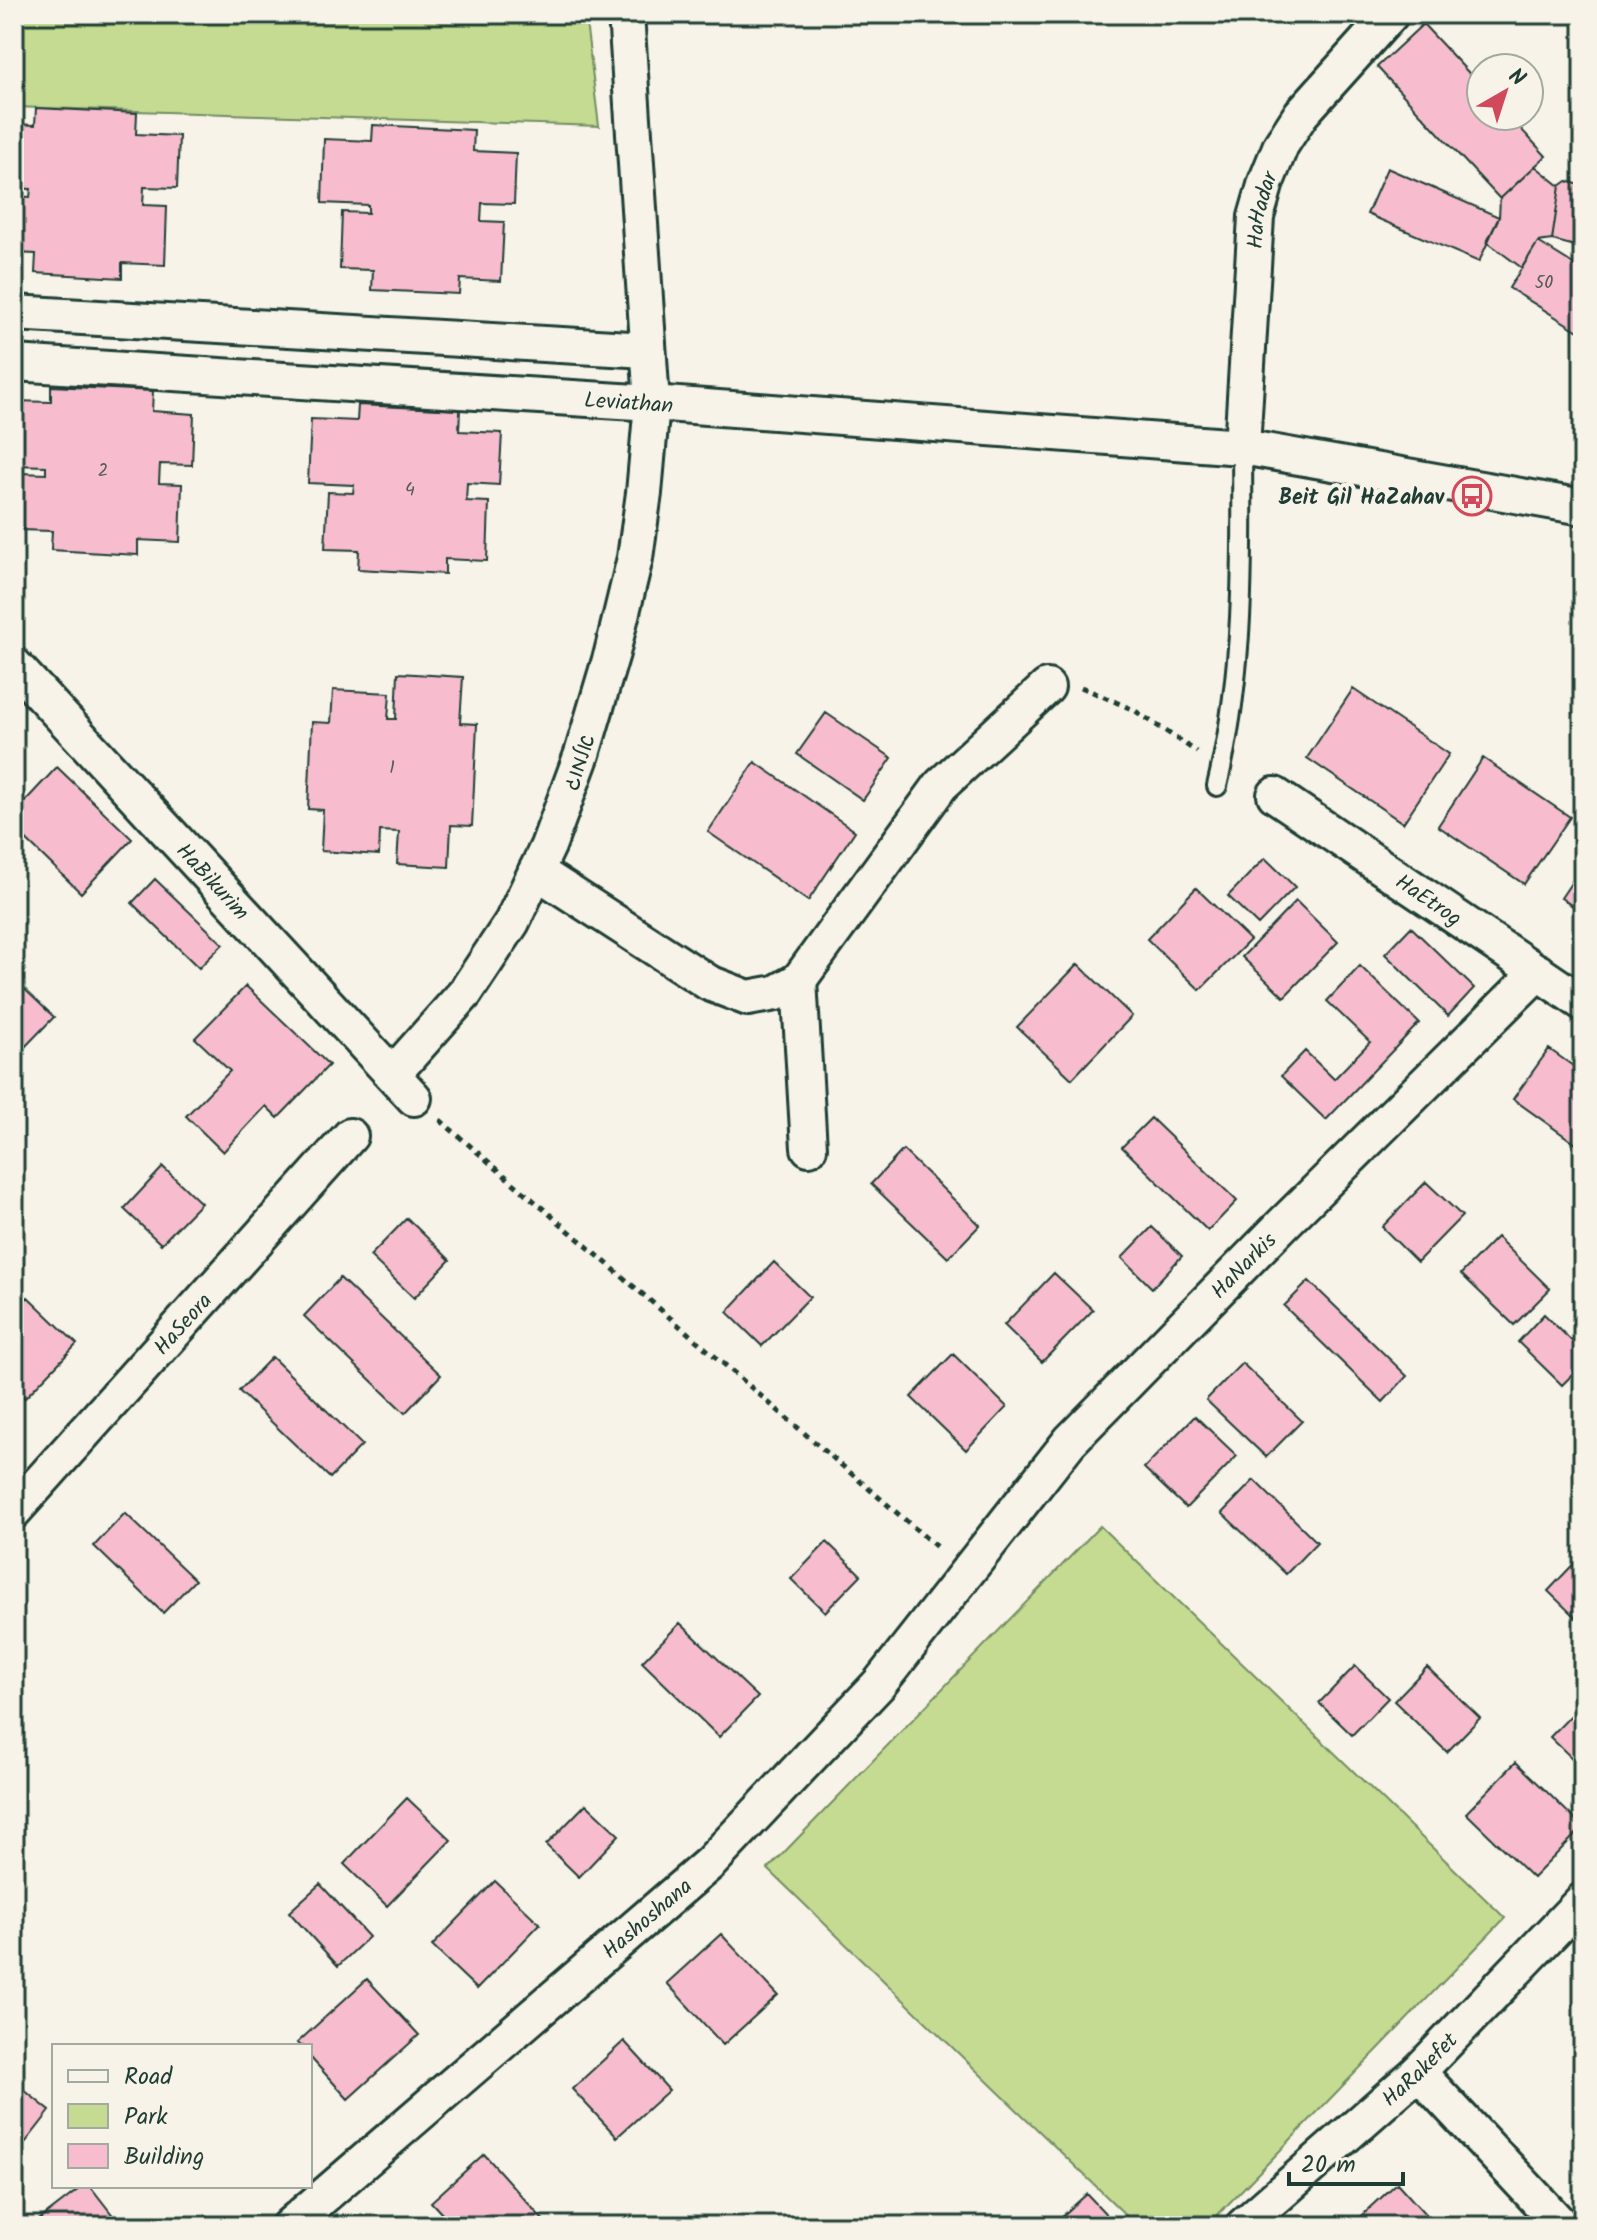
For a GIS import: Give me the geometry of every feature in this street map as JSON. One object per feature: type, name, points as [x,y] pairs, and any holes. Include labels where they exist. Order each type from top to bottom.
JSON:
[{"type":"street","name":"אלמוג","points":[[403,1086],[512,922],[548,846],[582,754],[612,653],[635,558],[652,403],[626,14]]},
{"type":"street","name":"HaHadar","points":[[1242,447],[1256,217],[1266,182],[1281,145],[1301,114],[1391,14]]},
{"type":"street","points":[[14,313],[647,350]]},
{"type":"street","name":"Leviathan","points":[[14,363],[652,403],[1242,447],[1583,507]]},
{"type":"street","name":"HaBikurim","points":[[14,665],[403,1086]]},
{"type":"street","points":[[536,871],[709,983],[748,998],[776,993],[799,980],[941,785],[1047,687]]},
{"type":"street","name":"HaEtrog","points":[[1275,795],[1583,1003]]},
{"type":"street","name":"HaNarkis","points":[[966,1573],[1070,1441],[1283,1224],[1538,972]]},
{"type":"street","points":[[799,980],[809,1148]]},
{"type":"street","name":"HaSeora","points":[[14,1511],[350,1136]]},
{"type":"street","name":"Hashoshana","points":[[289,2226],[710,1863],[879,1684],[966,1573]]},
{"type":"street","name":"HaRakefet","points":[[1243,2226],[1418,2072],[1583,1900]]},
{"type":"street","points":[[1418,2072],[1562,2226]]},
{"type":"lane","points":[[1219,777],[1237,674],[1243,559],[1242,447]]},
{"type":"path","points":[[1047,687],[1075,684],[1134,710],[1219,777]]},
{"type":"path","points":[[403,1086],[966,1573]]},
{"type":"green space","points":[[25,14],[585,14],[599,126],[14,107],[14,24]]},
{"type":"green space","points":[[1100,1526],[1505,1918],[1207,2226],[1137,2226],[768,1869]]},
{"type":"building","points":[[1423,24],[1465,69],[1465,132],[1524,132],[1546,156],[1500,199],[1377,67]]},
{"type":"building","points":[[36,108],[137,113],[136,134],[179,136],[177,188],[144,187],[143,205],[167,206],[165,265],[122,263],[122,278],[35,273],[36,254],[14,253],[14,196],[30,197],[31,189],[14,188],[14,124],[35,125]]},
{"type":"building","points":[[373,125],[474,130],[473,151],[516,153],[514,204],[482,203],[481,221],[504,222],[501,281],[460,279],[459,294],[372,290],[373,270],[340,269],[342,212],[368,213],[368,205],[322,203],[324,139],[372,141]]},
{"type":"building","points":[[1535,166],[1560,186],[1552,240],[1538,242],[1522,268],[1487,242],[1499,217],[1500,199]]},
{"type":"building","points":[[1387,168],[1499,217],[1479,262],[1367,214]]},
{"type":"building","points":[[1567,181],[1583,186],[1583,248],[1552,240],[1560,186]]},
{"type":"building","points":[[1538,242],[1583,270],[1583,334],[1509,288]]},
{"type":"building","points":[[51,386],[153,391],[152,411],[194,414],[192,465],[160,464],[159,483],[182,484],[180,542],[138,540],[138,555],[51,550],[52,531],[19,530],[21,473],[46,474],[46,466],[14,465],[14,401],[51,402]]},
{"type":"building","points":[[358,405],[460,410],[459,431],[502,433],[499,485],[467,483],[466,501],[489,502],[487,561],[445,559],[445,574],[358,569],[359,550],[325,549],[328,492],[353,493],[354,485],[308,483],[311,419],[357,421]]},
{"type":"building","points":[[398,673],[463,677],[460,723],[477,724],[472,826],[451,825],[449,867],[397,864],[399,832],[380,831],[379,855],[321,851],[323,810],[308,809],[312,722],[331,723],[333,690],[390,693],[388,719],[396,719]]},
{"type":"building","points":[[1353,689],[1449,754],[1403,823],[1307,758]]},
{"type":"building","points":[[826,713],[892,758],[863,800],[797,754]]},
{"type":"building","points":[[1483,758],[1570,817],[1524,884],[1438,826]]},
{"type":"building","points":[[755,762],[855,831],[808,901],[708,832]]},
{"type":"building","points":[[57,767],[132,839],[81,893],[14,828],[14,813]]},
{"type":"building","points":[[1265,858],[1295,887],[1258,925],[1228,896]]},
{"type":"building","points":[[1583,865],[1583,913],[1561,898]]},
{"type":"building","points":[[155,879],[223,944],[199,968],[132,903]]},
{"type":"building","points":[[1196,888],[1250,940],[1200,990],[1147,939]]},
{"type":"building","points":[[1296,901],[1338,942],[1284,997],[1242,957]]},
{"type":"building","points":[[1411,927],[1474,988],[1448,1016],[1385,954]]},
{"type":"building","points":[[1078,964],[1132,1016],[1072,1079],[1017,1027]]},
{"type":"building","points":[[1360,966],[1419,1023],[1326,1120],[1281,1076],[1305,1051],[1334,1079],[1370,1042],[1327,1001]]},
{"type":"building","points":[[14,979],[54,1017],[18,1054],[14,1050]]},
{"type":"building","points":[[246,986],[329,1065],[278,1118],[266,1106],[223,1152],[186,1116],[230,1071],[195,1038]]},
{"type":"building","points":[[1549,1049],[1583,1073],[1583,1149],[1513,1099]]},
{"type":"building","points":[[1151,1118],[1237,1201],[1208,1231],[1122,1147]]},
{"type":"building","points":[[903,1150],[980,1225],[948,1258],[871,1184]]},
{"type":"building","points":[[163,1167],[201,1203],[161,1244],[124,1209]]},
{"type":"building","points":[[1426,1182],[1462,1216],[1417,1262],[1382,1227]]},
{"type":"building","points":[[407,1218],[450,1260],[414,1298],[370,1256]]},
{"type":"building","points":[[1152,1227],[1182,1256],[1152,1288],[1122,1258]]},
{"type":"building","points":[[1497,1237],[1550,1289],[1514,1325],[1461,1274]]},
{"type":"building","points":[[774,1262],[810,1297],[762,1346],[727,1312]]},
{"type":"building","points":[[1054,1273],[1093,1310],[1042,1362],[1004,1325]]},
{"type":"building","points":[[340,1278],[441,1375],[405,1413],[304,1316]]},
{"type":"building","points":[[1309,1281],[1407,1376],[1383,1402],[1284,1306]]},
{"type":"building","points":[[28,1297],[77,1344],[25,1398],[14,1387],[14,1311]]},
{"type":"building","points":[[1544,1314],[1583,1352],[1583,1364],[1562,1385],[1518,1342]]},
{"type":"building","points":[[953,1354],[1007,1407],[966,1450],[911,1397]]},
{"type":"building","points":[[272,1357],[362,1445],[330,1478],[239,1391]]},
{"type":"building","points":[[1242,1363],[1302,1421],[1266,1457],[1206,1400]]},
{"type":"building","points":[[1195,1416],[1237,1456],[1186,1508],[1144,1468]]},
{"type":"building","points":[[1254,1480],[1317,1542],[1286,1574],[1222,1513]]},
{"type":"building","points":[[125,1513],[195,1580],[163,1613],[94,1546]]},
{"type":"building","points":[[827,1542],[861,1575],[825,1612],[791,1579]]},
{"type":"building","points":[[1583,1556],[1583,1625],[1548,1591]]},
{"type":"building","points":[[680,1623],[758,1697],[719,1737],[642,1662]]},
{"type":"building","points":[[1355,1666],[1388,1698],[1352,1735],[1319,1703]]},
{"type":"building","points":[[1427,1667],[1480,1718],[1447,1752],[1394,1701]]},
{"type":"building","points":[[1583,1703],[1583,1769],[1550,1737]]},
{"type":"building","points":[[1516,1762],[1583,1827],[1533,1878],[1466,1813]]},
{"type":"building","points":[[407,1798],[451,1840],[387,1906],[344,1864]]},
{"type":"building","points":[[586,1804],[619,1835],[579,1877],[546,1845]]},
{"type":"building","points":[[495,1881],[540,1924],[477,1989],[432,1946]]},
{"type":"building","points":[[320,1884],[369,1937],[338,1966],[289,1912]]},
{"type":"building","points":[[721,1934],[778,1995],[723,2045],[667,1983]]},
{"type":"building","points":[[367,1979],[419,2035],[348,2099],[312,2059],[312,2044],[297,2043]]},
{"type":"building","points":[[624,2041],[669,2090],[617,2137],[572,2089]]},
{"type":"building","points":[[14,2082],[50,2111],[14,2157]]},
{"type":"building","points":[[484,2154],[545,2222],[541,2226],[453,2226],[431,2202]]},
{"type":"building","points":[[1397,2183],[1436,2226],[1351,2226]]},
{"type":"building","points":[[80,2188],[92,2188],[121,2226],[31,2226]]},
{"type":"building","points":[[1087,2194],[1117,2226],[1051,2226]]},
{"type":"place","name":"Beit Gil HaZahav","points":[[1472,496]]}]
